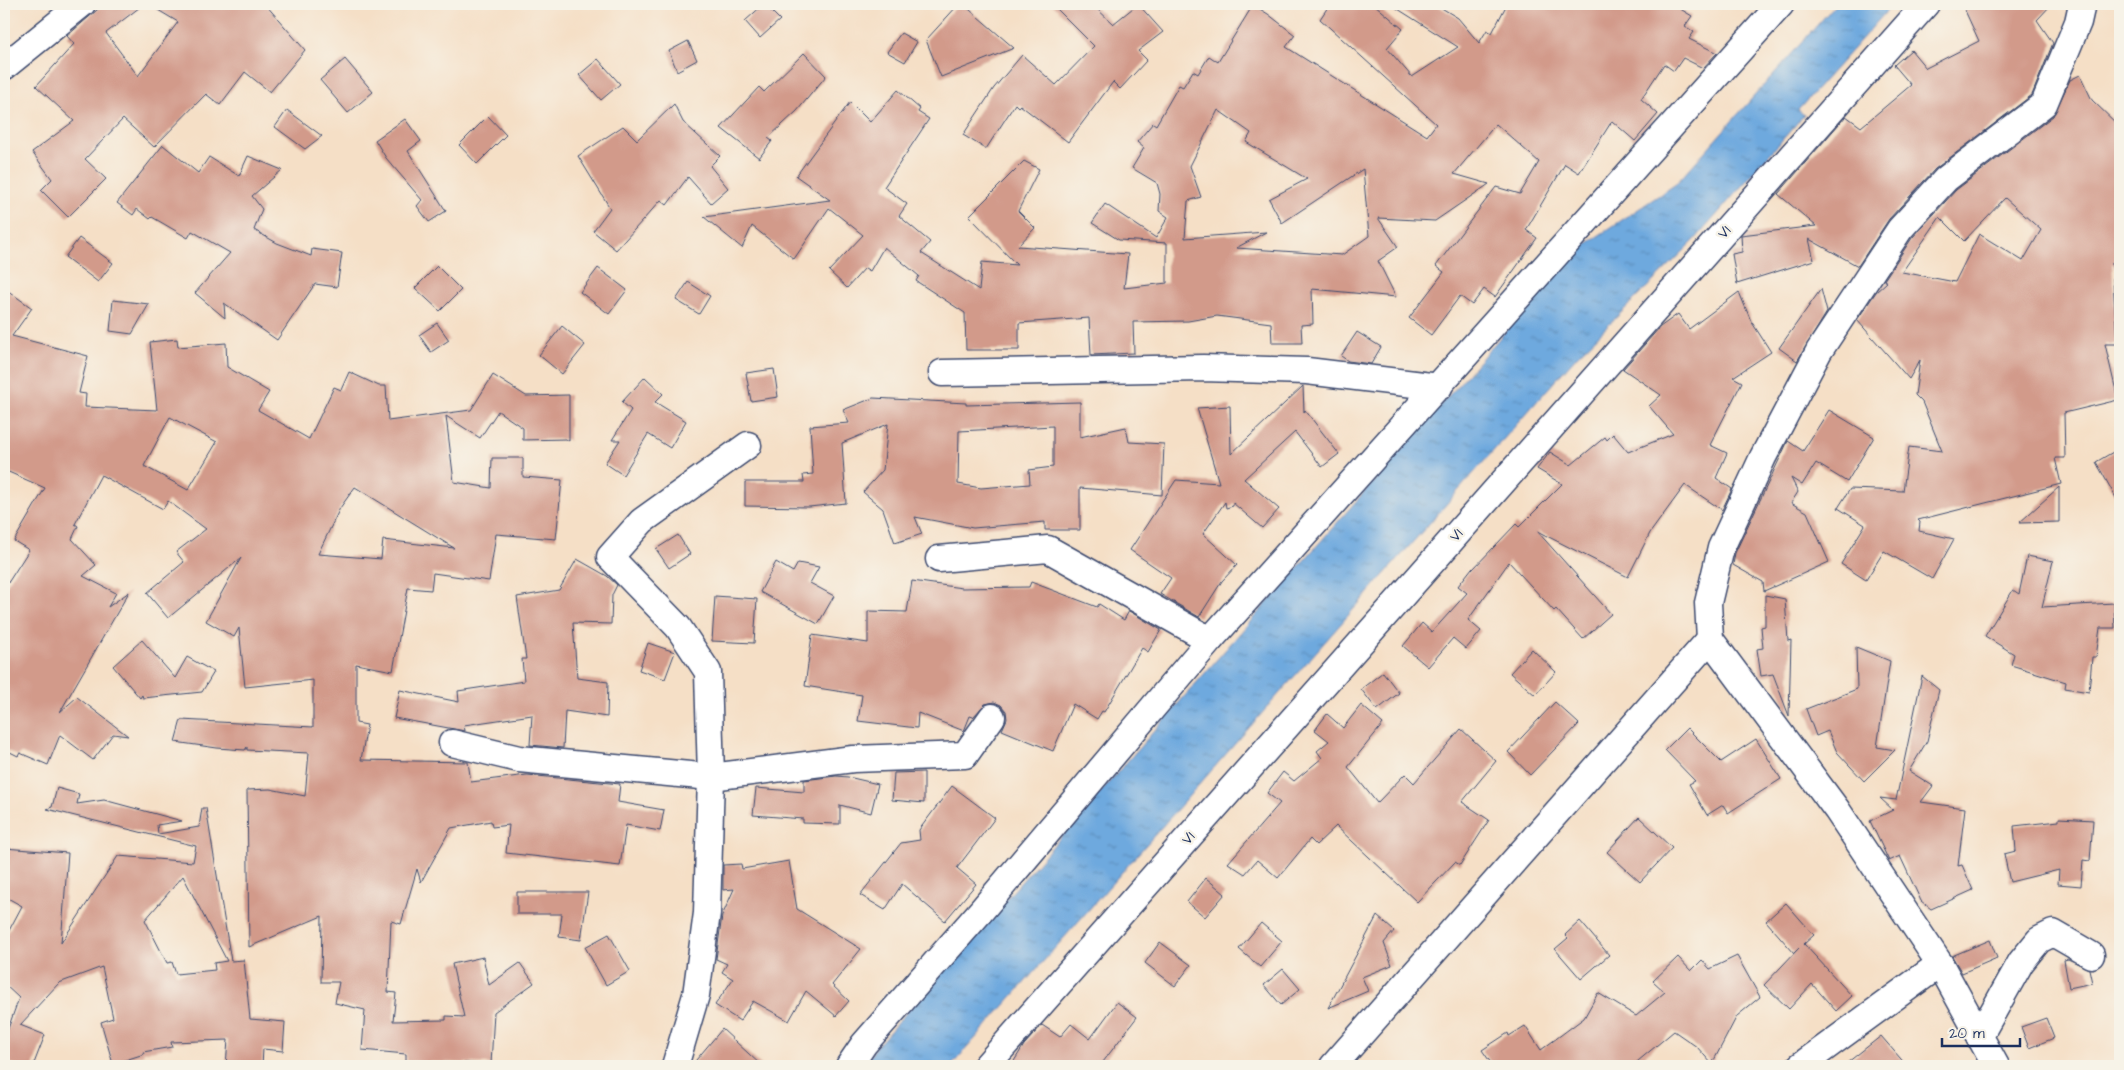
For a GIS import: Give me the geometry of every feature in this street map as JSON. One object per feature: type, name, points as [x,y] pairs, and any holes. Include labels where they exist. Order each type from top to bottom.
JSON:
[{"type":"street","points":[[4,67],[53,15],[82,4]]},
{"type":"street","points":[[849,1066],[864,1044],[981,911],[1210,640],[1781,4]]},
{"type":"street","name":"V1","points":[[986,1066],[1926,4]]},
{"type":"street","points":[[1996,1066],[1940,964],[1837,810],[1710,639],[1708,603],[1722,548],[1763,457],[1819,351],[1900,229],[1946,179],[2044,104],[2078,22],[2082,4]]},
{"type":"street","points":[[942,373],[1212,368],[1307,371],[1439,387]]},
{"type":"street","points":[[675,1066],[696,995],[707,913],[711,777],[708,672],[678,627],[610,558],[642,521],[748,445]]},
{"type":"street","points":[[939,559],[1048,549],[1210,640]]},
{"type":"street","points":[[1333,1066],[1710,639]]},
{"type":"street","points":[[452,743],[520,758],[711,777],[853,759],[965,755],[992,717]]},
{"type":"street","points":[[1979,1037],[2021,962],[2039,940],[2053,934],[2092,954]]},
{"type":"street","points":[[1800,1066],[1940,964]]},
{"type":"water","points":[[1836,4],[1893,4],[1798,110],[1804,115],[1692,243],[1576,357],[951,1066],[863,1066],[877,1046],[1577,250],[1676,184]]},
{"type":"building","points":[[104,4],[144,4],[106,33],[138,76],[178,22],[148,4],[265,4],[305,50],[270,92],[245,72],[220,105],[206,94],[154,147],[123,119],[85,159],[106,179],[68,217],[41,190],[52,179],[32,152],[74,121],[36,86],[74,44],[67,36]]},
{"type":"building","points":[[764,4],[780,20],[760,38],[745,21]]},
{"type":"building","points":[[959,4],[963,4],[1014,48],[941,77],[926,40]]},
{"type":"building","points":[[1052,4],[1092,4],[1113,24],[1138,4],[1163,32],[1138,51],[1147,60],[1120,89],[1113,82],[1068,142],[1020,105],[1018,107],[1015,104],[986,149],[963,135],[994,88],[1022,55],[1056,85],[1094,46]]},
{"type":"building","points":[[1330,4],[1374,4],[1403,29],[1387,48],[1412,77],[1458,47],[1390,4],[1435,4],[1458,18],[1479,43],[1487,30],[1492,33],[1507,4],[1672,4],[1692,16],[1685,26],[1694,32],[1689,39],[1717,53],[1703,68],[1683,58],[1674,71],[1664,64],[1641,99],[1658,114],[1635,141],[1612,121],[1579,173],[1565,164],[1526,230],[1537,238],[1495,297],[1484,289],[1472,305],[1460,296],[1431,335],[1409,318],[1444,272],[1436,266],[1496,187],[1520,194],[1539,162],[1496,124],[1454,174],[1489,184],[1435,221],[1378,218],[1398,247],[1378,261],[1396,297],[1312,289],[1313,324],[1301,325],[1302,343],[1272,343],[1271,323],[1217,316],[1188,321],[1133,322],[1134,353],[1091,355],[1089,318],[1019,323],[1019,350],[966,350],[965,313],[916,281],[919,276],[884,247],[870,271],[865,268],[847,288],[829,271],[863,235],[829,208],[794,259],[752,226],[742,248],[704,217],[830,200],[796,176],[850,102],[870,122],[898,90],[920,109],[918,112],[929,119],[884,187],[907,204],[899,216],[930,242],[921,253],[979,290],[982,262],[1017,265],[969,216],[1024,161],[1039,169],[1018,211],[1035,228],[1018,246],[1128,254],[1124,288],[1167,283],[1167,243],[1119,240],[1092,223],[1105,204],[1156,238],[1168,217],[1159,211],[1160,194],[1157,183],[1132,168],[1144,148],[1137,142],[1153,123],[1156,125],[1179,85],[1183,87],[1193,71],[1198,74],[1209,56],[1218,62],[1253,5],[1295,35],[1286,47],[1427,136],[1436,124],[1320,19]],"holes":[[[1218,110],[1251,133],[1246,142],[1307,179],[1269,199],[1282,223],[1363,169],[1369,236],[1342,255],[1236,248],[1266,232],[1185,238],[1188,201],[1201,197],[1190,166]]]},
{"type":"building","points":[[1962,4],[2052,4],[2037,20],[2053,43],[2032,95],[1935,169],[1889,219],[1858,266],[1809,239],[1814,260],[1737,284],[1732,254],[1742,252],[1741,235],[1816,226],[1778,194],[1846,116],[1861,127],[1911,85],[1894,65],[1911,50],[1926,68],[1979,41]]},
{"type":"building","points":[[901,33],[917,42],[905,62],[887,52]]},
{"type":"building","points":[[688,41],[697,60],[677,71],[669,51]]},
{"type":"building","points":[[804,53],[826,76],[797,111],[768,138],[772,141],[759,158],[721,128],[759,87],[764,92]]},
{"type":"building","points":[[345,59],[373,92],[348,113],[320,80]]},
{"type":"building","points":[[598,59],[620,84],[601,100],[579,75]]},
{"type":"building","points":[[2080,75],[2092,100],[2120,127],[2120,271],[2112,263],[2117,344],[2105,344],[2118,400],[2064,413],[2065,458],[2055,458],[2061,484],[1918,520],[1920,522],[1919,531],[1954,539],[1932,579],[1884,551],[1866,580],[1841,564],[1865,525],[1838,508],[1850,489],[1903,491],[1909,447],[1942,451],[1922,402],[1915,395],[1920,360],[1909,379],[1857,320],[1876,292],[1887,282],[1884,280],[1912,238],[1956,190],[2053,116],[2070,80]],"holes":[[[2005,198],[2041,230],[2023,261],[1979,234],[1955,282],[1902,272],[1940,217],[1964,241]]]},
{"type":"building","points":[[674,104],[683,122],[720,156],[710,166],[728,188],[711,203],[688,177],[667,205],[661,200],[616,250],[593,231],[610,208],[578,156],[623,126],[637,140]]},
{"type":"building","points":[[287,110],[322,136],[305,149],[275,127]]},
{"type":"building","points":[[488,116],[506,135],[477,164],[459,145]]},
{"type":"building","points":[[405,119],[421,141],[408,151],[446,211],[429,222],[417,206],[422,200],[386,158],[375,140]]},
{"type":"building","points":[[163,145],[198,173],[209,157],[239,176],[248,156],[282,170],[252,196],[262,209],[254,230],[277,243],[311,256],[312,249],[342,253],[337,287],[315,284],[277,340],[224,303],[225,318],[195,293],[230,253],[192,231],[188,238],[152,217],[150,219],[137,209],[133,215],[117,203]]},
{"type":"building","points":[[79,238],[113,263],[98,282],[65,257]]},
{"type":"building","points":[[437,266],[461,290],[440,311],[415,288]]},
{"type":"building","points":[[598,268],[627,290],[609,314],[580,292]]},
{"type":"building","points":[[688,282],[710,296],[699,314],[676,300]]},
{"type":"building","points":[[4,288],[32,308],[12,336],[88,356],[79,393],[86,394],[85,407],[157,410],[150,342],[177,339],[178,347],[226,343],[227,367],[269,392],[258,410],[309,439],[334,387],[341,390],[349,372],[379,386],[386,386],[388,421],[471,410],[493,375],[526,396],[569,395],[569,441],[566,439],[523,440],[523,428],[498,411],[480,438],[446,416],[454,482],[491,488],[492,458],[523,458],[523,477],[562,480],[556,539],[496,534],[489,581],[433,573],[431,590],[408,588],[393,671],[356,664],[356,723],[367,725],[361,760],[468,762],[471,782],[527,775],[620,784],[618,802],[664,810],[660,831],[626,825],[620,866],[506,853],[509,825],[492,827],[491,821],[451,828],[421,882],[417,869],[401,924],[391,921],[388,992],[396,993],[393,1021],[446,1020],[446,1016],[464,1017],[452,964],[483,957],[489,985],[520,963],[534,983],[494,1012],[491,1064],[406,1061],[406,1054],[362,1050],[365,1010],[335,1003],[339,982],[321,982],[322,916],[249,947],[247,790],[270,789],[305,796],[309,753],[247,750],[247,747],[245,750],[217,748],[175,742],[181,720],[313,727],[313,680],[245,687],[239,628],[234,637],[206,621],[241,558],[168,618],[147,593],[184,562],[176,552],[206,529],[168,501],[163,509],[101,475],[75,524],[78,526],[72,539],[96,565],[83,576],[116,593],[108,607],[129,592],[60,712],[77,697],[128,736],[113,734],[93,760],[60,735],[48,765],[20,753],[18,756],[4,749],[4,589],[29,550],[14,541],[45,488],[4,470]],"holes":[[[170,417],[217,442],[188,490],[144,466]],[[355,487],[454,548],[383,540],[381,559],[318,554],[340,508]]]},
{"type":"building","points":[[1821,289],[1827,312],[1797,361],[1779,348]]},
{"type":"building","points":[[1739,292],[1751,321],[1771,352],[1733,377],[1742,382],[1710,445],[1727,453],[1716,478],[1732,489],[1722,510],[1685,485],[1650,533],[1628,577],[1537,531],[1611,614],[1583,639],[1556,609],[1554,611],[1509,562],[1468,620],[1481,631],[1466,649],[1453,638],[1428,667],[1403,646],[1422,623],[1432,632],[1467,593],[1458,586],[1472,568],[1516,524],[1519,527],[1562,484],[1537,469],[1550,452],[1571,465],[1605,437],[1607,440],[1613,434],[1628,452],[1673,434],[1649,406],[1661,395],[1623,369],[1660,327],[1678,314],[1689,329]]},
{"type":"building","points":[[113,300],[149,304],[132,334],[110,331]]},
{"type":"building","points":[[437,323],[449,340],[431,352],[419,335]]},
{"type":"building","points":[[562,326],[585,345],[562,374],[539,355]]},
{"type":"building","points":[[1357,332],[1381,347],[1371,364],[1348,361],[1341,356]]},
{"type":"building","points":[[774,369],[778,397],[751,401],[746,373]]},
{"type":"building","points":[[645,377],[663,394],[655,402],[686,421],[670,448],[648,434],[623,475],[605,463],[620,440],[612,440],[631,410],[622,402]]},
{"type":"building","points":[[1303,386],[1304,412],[1305,410],[1339,454],[1322,467],[1295,432],[1244,479],[1279,509],[1262,528],[1233,503],[1233,506],[1226,508],[1225,502],[1203,534],[1237,565],[1222,581],[1199,617],[1160,594],[1171,578],[1130,550],[1176,480],[1219,483],[1197,408],[1230,406],[1231,454]]},
{"type":"building","points":[[873,398],[966,403],[966,405],[1080,402],[1080,437],[1126,427],[1129,442],[1164,444],[1162,495],[1080,488],[1080,530],[1045,530],[1045,522],[973,528],[915,517],[922,534],[895,543],[883,509],[863,492],[883,470],[888,424],[842,443],[846,503],[809,507],[745,506],[745,482],[804,482],[803,475],[813,474],[810,426],[849,423],[843,410]],"holes":[[[1053,426],[1053,467],[1029,470],[1030,484],[981,488],[958,484],[959,431]]]},
{"type":"building","points":[[1829,410],[1874,437],[1847,482],[1816,463],[1802,485],[1791,478],[1798,492],[1791,503],[1807,512],[1829,562],[1764,591],[1763,582],[1733,565],[1735,553],[1788,441],[1803,451]]},
{"type":"building","points":[[2120,448],[2120,505],[2096,462]]},
{"type":"building","points":[[2059,487],[2059,522],[2019,523]]},
{"type":"building","points":[[678,535],[690,554],[669,568],[656,549]]},
{"type":"building","points":[[2027,556],[2053,561],[2042,607],[2114,603],[2115,628],[2100,628],[2096,657],[2092,657],[2089,692],[2065,688],[2066,682],[2011,665],[2014,654],[1985,636],[2013,590],[2019,594]]},
{"type":"building","points":[[577,559],[607,576],[617,585],[612,595],[611,624],[573,623],[577,678],[608,682],[607,717],[565,711],[563,748],[530,745],[532,715],[464,725],[465,731],[394,718],[400,690],[459,702],[458,691],[524,681],[522,659],[526,659],[517,597],[559,590]]},
{"type":"building","points":[[776,562],[793,572],[798,563],[819,567],[810,583],[834,596],[818,624],[760,592]]},
{"type":"building","points":[[912,581],[962,588],[1029,587],[1031,582],[1097,607],[1099,604],[1124,620],[1129,611],[1161,630],[1148,652],[1142,648],[1104,712],[1102,711],[1097,719],[1073,704],[1053,751],[1002,730],[1007,719],[1006,711],[1001,705],[994,702],[985,704],[973,717],[970,716],[964,731],[918,713],[917,728],[858,721],[862,695],[805,686],[812,635],[868,643],[868,611],[907,612]]},
{"type":"building","points":[[1765,595],[1785,599],[1788,641],[1791,640],[1789,716],[1773,674],[1761,676],[1757,649],[1763,648],[1761,627],[1765,626]]},
{"type":"building","points":[[715,596],[757,599],[754,643],[712,641]]},
{"type":"building","points":[[142,640],[175,678],[187,657],[214,672],[202,692],[143,698],[142,695],[140,698],[113,666]]},
{"type":"building","points":[[648,643],[675,652],[665,679],[639,670]]},
{"type":"building","points":[[1856,647],[1890,661],[1877,747],[1895,750],[1864,781],[1837,752],[1828,731],[1816,736],[1806,709],[1857,689]]},
{"type":"building","points":[[1532,649],[1556,672],[1535,695],[1510,673]]},
{"type":"building","points":[[1383,672],[1399,693],[1377,710],[1361,689]]},
{"type":"building","points":[[1922,676],[1939,690],[1927,741],[1909,771],[1933,786],[1921,802],[1965,808],[1958,866],[1962,865],[1973,890],[1931,909],[1921,901],[1900,856],[1889,861],[1870,821],[1893,810],[1880,798],[1896,800]]},
{"type":"building","points":[[1555,702],[1579,724],[1530,775],[1508,752]]},
{"type":"building","points":[[1361,705],[1383,724],[1348,767],[1377,803],[1405,774],[1414,783],[1461,729],[1496,761],[1462,802],[1489,820],[1460,865],[1455,862],[1417,902],[1336,826],[1316,845],[1310,839],[1278,878],[1257,860],[1245,874],[1228,863],[1280,803],[1267,793],[1283,772],[1294,781],[1322,758],[1317,751],[1329,741],[1315,730],[1327,714],[1343,728]]},
{"type":"building","points":[[1687,728],[1721,762],[1756,739],[1781,779],[1728,813],[1723,805],[1707,815],[1689,784],[1695,781],[1665,750]]},
{"type":"building","points":[[924,772],[924,803],[892,800],[894,773]]},
{"type":"building","points":[[836,776],[878,784],[871,813],[840,805],[840,824],[803,823],[803,819],[753,815],[756,788],[804,792],[804,780]]},
{"type":"building","points":[[952,786],[995,818],[957,868],[976,884],[945,921],[902,884],[885,910],[860,895],[901,843],[920,840],[919,830]]},
{"type":"building","points":[[57,788],[79,794],[77,804],[104,800],[182,821],[157,825],[158,834],[199,827],[202,808],[206,808],[231,961],[244,960],[250,1019],[285,1022],[283,1051],[263,1049],[262,1066],[226,1066],[228,1040],[171,1042],[172,1047],[143,1052],[144,1054],[113,1064],[101,1022],[113,1018],[102,967],[59,983],[20,1025],[45,1035],[33,1066],[18,1066],[4,1061],[4,1040],[19,998],[4,984],[4,940],[22,906],[4,896],[4,848],[68,853],[61,943],[118,856],[193,862],[196,846],[47,809],[52,807]],"holes":[[[183,876],[227,961],[214,963],[215,970],[176,974],[172,962],[167,963],[145,920]]]},
{"type":"building","points":[[1639,817],[1672,848],[1640,882],[1607,852]]},
{"type":"building","points":[[2059,818],[2093,820],[2090,861],[2083,860],[2081,886],[2058,884],[2059,870],[2010,882],[2004,854],[2016,851],[2014,826],[2059,821]]},
{"type":"building","points":[[789,861],[797,909],[861,949],[832,985],[849,1001],[836,1016],[806,991],[789,1021],[753,1001],[740,1021],[715,1005],[733,979],[722,972],[727,964],[716,959],[722,916],[734,889],[723,890],[723,865],[741,864],[742,869]]},
{"type":"building","points":[[1206,878],[1225,894],[1205,917],[1187,902]]},
{"type":"building","points":[[517,892],[588,892],[581,940],[559,937],[562,914],[517,914]]},
{"type":"building","points":[[1786,903],[1814,935],[1804,944],[1852,996],[1836,1011],[1812,984],[1789,1009],[1764,985],[1799,948],[1794,953],[1766,921]]},
{"type":"building","points":[[1377,916],[1394,931],[1384,943],[1392,965],[1362,977],[1368,991],[1328,1008]]},
{"type":"building","points":[[1580,921],[1609,955],[1581,979],[1555,949],[1568,938],[1565,935]]},
{"type":"building","points":[[1261,923],[1282,941],[1260,967],[1239,949]]},
{"type":"building","points":[[609,934],[630,971],[606,985],[585,947]]},
{"type":"building","points":[[1990,940],[1997,958],[1962,973],[1952,956]]},
{"type":"building","points":[[1160,942],[1191,965],[1175,986],[1145,963]]},
{"type":"building","points":[[1737,956],[1760,997],[1737,1016],[1712,1064],[1697,1047],[1674,1031],[1632,1066],[1493,1066],[1482,1050],[1508,1033],[1509,1036],[1525,1026],[1541,1050],[1584,1018],[1598,993],[1636,1016],[1665,992],[1653,981],[1678,957],[1691,971],[1702,960],[1710,969]]},
{"type":"building","points":[[2068,959],[2089,969],[2092,983],[2069,988],[2064,960]]},
{"type":"building","points":[[1283,969],[1300,989],[1281,1005],[1264,985]]},
{"type":"building","points":[[1117,1002],[1137,1017],[1100,1066],[1011,1066],[1024,1045],[1042,1025],[1060,1037],[1071,1024],[1090,1039]]},
{"type":"building","points":[[2046,1018],[2054,1038],[2029,1048],[2021,1027]]},
{"type":"building","points":[[722,1029],[762,1066],[691,1066]]},
{"type":"building","points":[[1881,1036],[1907,1066],[1843,1066]]}]
